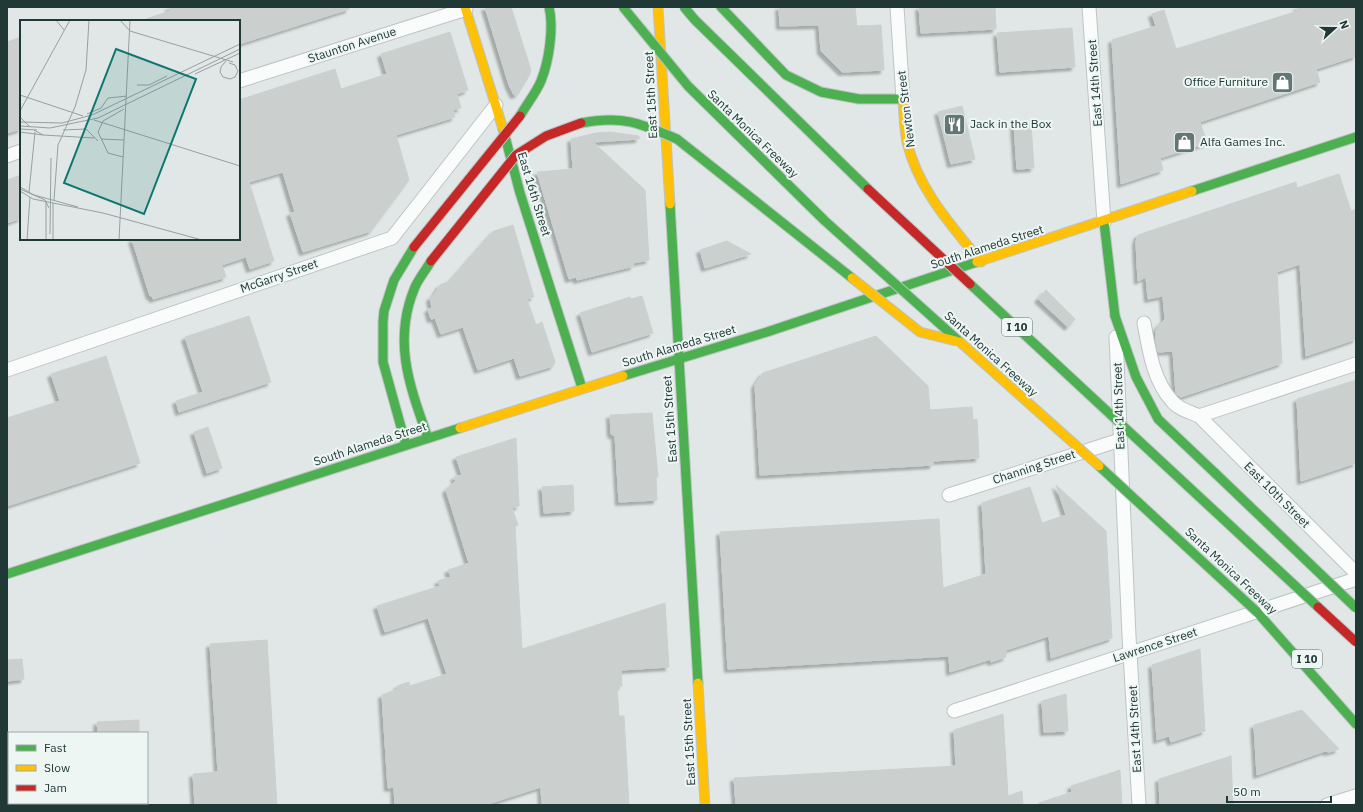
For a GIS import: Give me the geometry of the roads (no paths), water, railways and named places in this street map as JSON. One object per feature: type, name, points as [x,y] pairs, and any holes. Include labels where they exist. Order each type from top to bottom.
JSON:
[{"type":"main road","points":[[406,445],[383,362],[384,311],[394,280],[414,247],[515,123],[541,81],[550,43],[551,16],[549,7]]},
{"type":"main road","name":"Santa Monica Freeway","points":[[623,7],[688,86],[825,221],[1150,512],[1333,683]]},
{"type":"main road","name":"East 15th Street","points":[[658,7],[705,805]]},
{"type":"main road","name":"I 10","points":[[684,7],[695,20],[870,190],[1356,642]]},
{"type":"main road","points":[[721,7],[763,49],[786,75],[820,92],[859,99],[903,99]]},
{"type":"main road","name":"East 16th Street","points":[[466,8],[496,105],[520,193],[582,388]]},
{"type":"main road","name":"Newton Street","points":[[903,99],[907,142],[928,195],[981,262]]},
{"type":"main road","points":[[428,438],[407,376],[402,340],[406,311],[415,286],[431,261],[521,151],[548,134],[564,127],[585,121],[612,118],[646,125],[677,140],[920,332],[959,342]]},
{"type":"main road","name":"South Alameda Street","points":[[7,574],[582,388],[767,332],[1104,222],[1356,137]]},
{"type":"main road","name":"East 14th Street","points":[[1104,222],[1115,316]]},
{"type":"main road","points":[[1115,316],[1136,377],[1158,419],[1356,608]]},
{"type":"main road","points":[[1257,612],[1356,724]]},
{"type":"street","name":"Newton Street","points":[[897,7],[903,99]]},
{"type":"street","name":"Staunton Avenue","points":[[240,81],[466,8]]},
{"type":"street","name":"East 14th Street","points":[[1092,8],[1104,222]]},
{"type":"street","name":"McGarry Street","points":[[7,370],[392,238],[496,105]]},
{"type":"street","points":[[7,156],[20,151]]},
{"type":"street","name":"East 14th Street","points":[[1115,316],[1130,653],[1139,805]]},
{"type":"street","points":[[1144,323],[1156,375],[1173,403],[1184,410],[1199,416],[1356,364]]},
{"type":"street","name":"East 10th Street","points":[[1199,416],[1356,573]]},
{"type":"street","name":"Channing Street","points":[[949,495],[1120,440]]},
{"type":"street","name":"Lawrence Street","points":[[954,711],[1356,579]]},
{"type":"street","points":[[1327,805],[1356,796]]},
{"type":"place","name":"Office Furniture","points":[[1283,82]]},
{"type":"place","name":"Jack in the Box","points":[[954,124]]},
{"type":"place","name":"Alfa Games Inc.","points":[[1184,142]]}]
